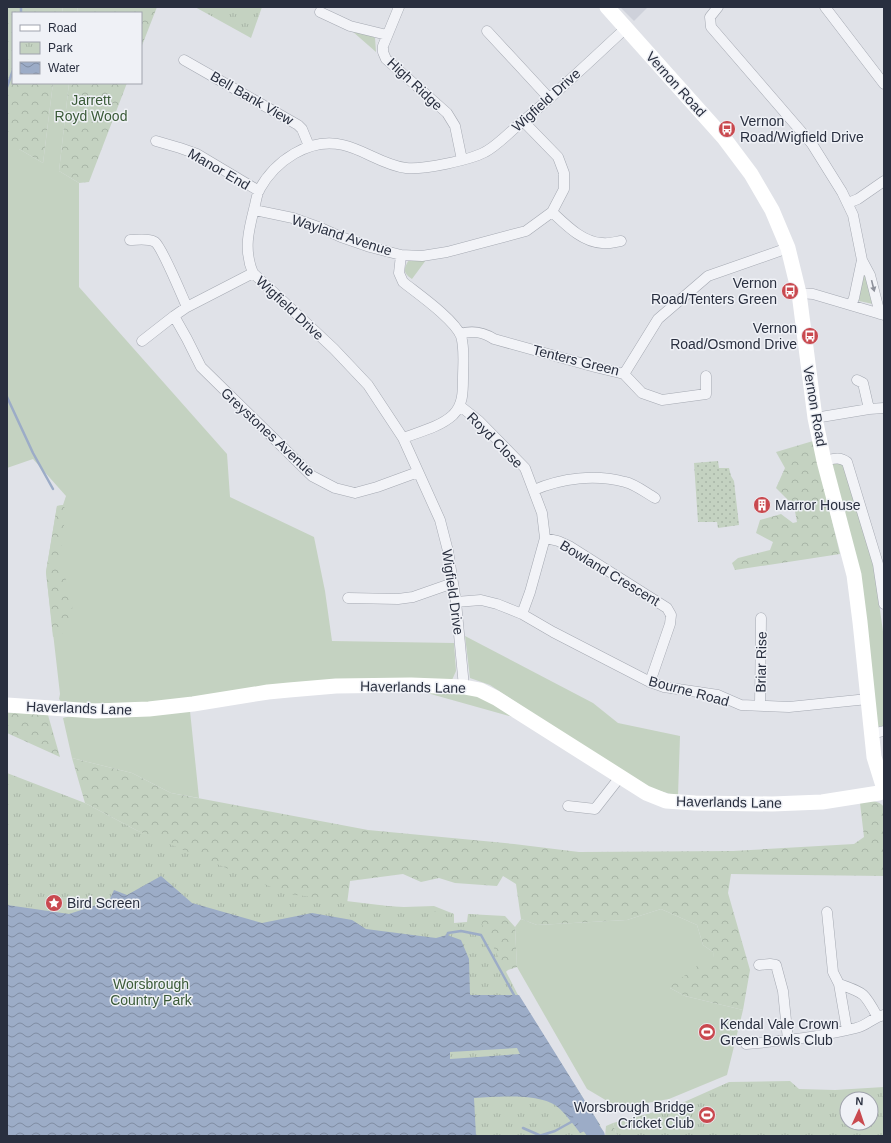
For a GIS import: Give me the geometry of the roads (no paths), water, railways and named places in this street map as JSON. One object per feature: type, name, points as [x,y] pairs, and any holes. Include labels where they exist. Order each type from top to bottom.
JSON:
[{"type":"street","name":"High Ridge","points":[[399,7],[383,46],[383,52],[386,59],[447,113],[455,126],[462,160]]},
{"type":"street","name":"Vernon Road","points":[[607,7],[719,132],[751,174],[772,210],[788,248],[799,293],[816,418],[824,461],[854,575],[868,699],[878,732],[874,757],[884,790]]},
{"type":"street","points":[[718,7],[710,17],[711,27],[812,144],[848,203],[856,225],[862,260],[870,275],[882,315]]},
{"type":"street","points":[[825,7],[884,84]]},
{"type":"street","points":[[320,12],[350,26],[387,35]]},
{"type":"street","name":"Wigfield Drive","points":[[464,687],[456,602],[448,551],[440,520],[403,438],[368,385],[334,349],[253,273],[248,262],[246,248],[254,210],[259,191],[272,171],[289,157],[309,146],[326,142],[344,145],[393,165],[407,168],[428,167],[462,160],[486,152],[549,98],[626,28]]},
{"type":"street","points":[[487,31],[549,98]]},
{"type":"street","name":"Bell Bank View","points":[[184,60],[298,125],[302,129],[309,146]]},
{"type":"street","name":"Wayland Avenue","points":[[254,210],[293,218],[370,247],[401,255],[422,256],[447,252],[526,232],[552,212],[564,189],[564,173],[558,157],[523,121]]},
{"type":"street","name":"Manor End","points":[[156,141],[197,154],[259,191]]},
{"type":"street","points":[[848,203],[858,199],[884,181]]},
{"type":"street","points":[[552,212],[574,231],[589,240],[603,244],[621,241]]},
{"type":"street","points":[[130,240],[146,239],[155,242],[163,252],[187,307]]},
{"type":"street","name":"Tenters Green","points":[[460,334],[476,332],[485,333],[494,339],[624,374],[658,319],[708,276],[788,248]]},
{"type":"street","points":[[401,255],[399,273],[403,282],[450,322],[460,334],[463,344],[463,391],[460,406],[452,416],[439,424],[403,438]]},
{"type":"street","points":[[851,305],[854,298],[862,260]]},
{"type":"street","points":[[142,341],[187,307],[253,273]]},
{"type":"street","points":[[799,293],[813,294],[882,315]]},
{"type":"street","name":"Greystones Avenue","points":[[174,316],[201,368],[312,476],[335,488],[355,493],[377,487],[418,472]]},
{"type":"street","points":[[624,374],[642,393],[662,400],[706,394],[706,376]]},
{"type":"street","points":[[857,380],[863,384],[869,410]]},
{"type":"street","name":"Royd Close","points":[[460,406],[479,421],[525,468],[542,513],[545,538],[530,592],[522,614]]},
{"type":"street","points":[[816,418],[884,408]]},
{"type":"street","name":"Vernon Road","points":[[824,461],[838,458],[848,462],[878,564],[884,604]]},
{"type":"street","points":[[534,490],[573,478],[601,478],[627,482],[655,498]]},
{"type":"street","name":"Bowland Crescent","points":[[545,538],[558,541],[569,546],[666,608],[671,615],[670,624],[650,682]]},
{"type":"street","points":[[348,598],[398,599],[413,597],[453,584]]},
{"type":"street","name":"Bourne Road","points":[[456,602],[481,600],[497,604],[522,614],[553,632],[650,682],[664,687],[718,695],[741,705],[789,707],[868,699]]},
{"type":"street","name":"Briar Rise","points":[[760,706],[761,618]]},
{"type":"street","name":"Haverlands Lane","points":[[7,705],[96,711],[149,709],[193,704],[268,692],[336,686],[396,685],[464,687],[480,690],[496,698],[646,793],[666,801],[695,804],[772,804],[822,802],[879,793],[884,790]]},
{"type":"street","points":[[568,806],[595,809],[620,777]]},
{"type":"street","points":[[827,912],[833,972],[839,984],[847,1030]]},
{"type":"street","points":[[759,966],[770,964],[776,965],[783,991],[788,1040]]},
{"type":"street","points":[[746,1044],[813,1037],[847,1030],[868,1024],[881,1016],[865,996],[858,990],[839,984]]},
{"type":"water","name":"Worsbrough Country Park","points":[[161,876],[192,903],[262,923],[312,913],[352,920],[366,929],[436,938],[447,935],[461,940],[469,959],[470,995],[519,995],[600,1125],[580,1133],[563,1112],[552,1104],[543,1100],[531,1098],[507,1097],[474,1098],[476,1136],[7,1136],[7,905],[69,914],[109,901],[114,890],[127,895]],"holes":[[[517,1048],[520,1054],[450,1059],[450,1052]]]},
{"type":"waterway","points":[[21,7],[21,12]]},
{"type":"waterway","points":[[7,87],[12,73]]},
{"type":"waterway","points":[[7,397],[33,453],[53,489]]},
{"type":"waterway","points":[[446,938],[448,933],[461,931],[481,935],[515,998]]},
{"type":"waterway","points":[[579,1111],[597,1136]]},
{"type":"waterway","points":[[539,1136],[555,1131],[573,1121]]},
{"type":"waterway","points":[[523,1128],[539,1135]]},
{"type":"place","name":"Vernon Road/Wigfield Drive","points":[[727,129]]},
{"type":"place","name":"Vernon Road/Tenters Green","points":[[790,291]]},
{"type":"place","name":"Vernon Road/Osmond Drive","points":[[810,336]]},
{"type":"place","name":"Marror House","points":[[762,505]]},
{"type":"place","name":"Bird Screen","points":[[54,903]]},
{"type":"place","name":"Kendal Vale Crown Green Bowls Club","points":[[707,1032]]},
{"type":"place","name":"Worsbrough Bridge Cricket Club","points":[[707,1115]]},
{"type":"park label","name":"Jarrett Royd Wood","points":[[91,108]]}]
